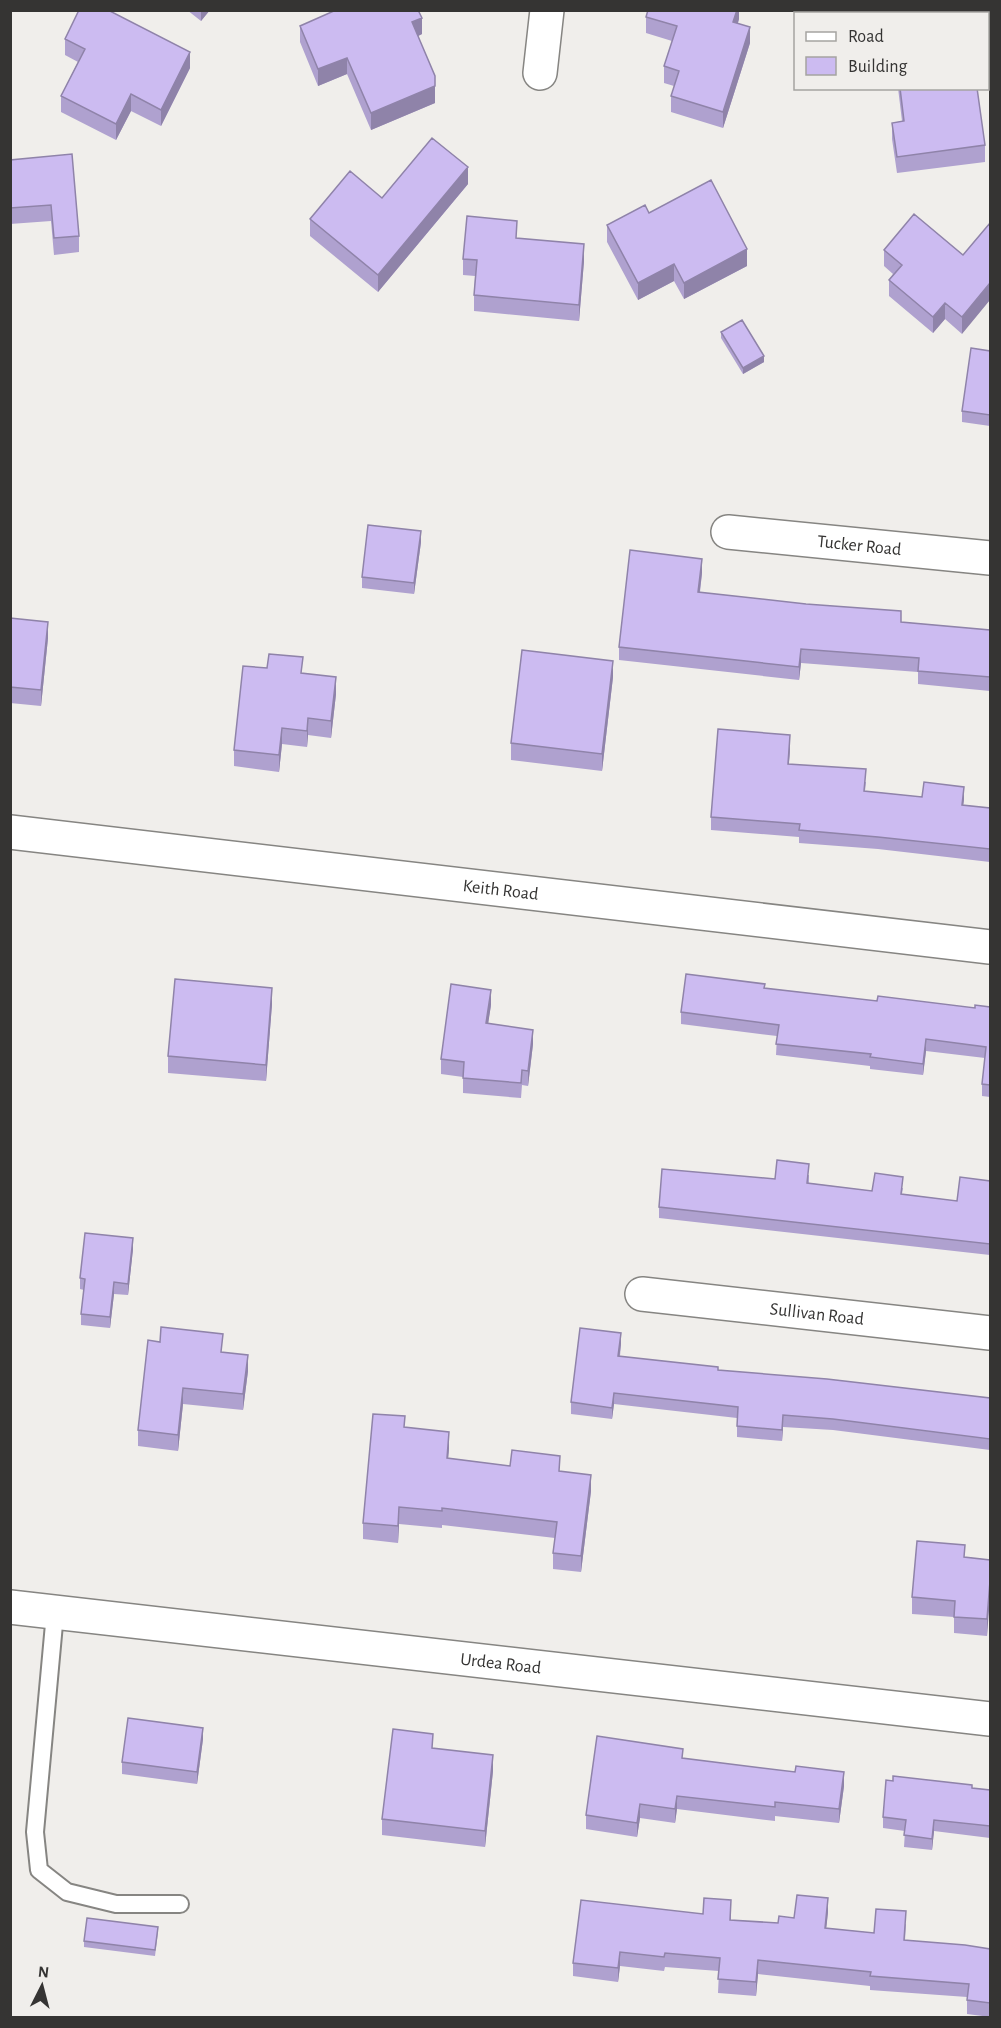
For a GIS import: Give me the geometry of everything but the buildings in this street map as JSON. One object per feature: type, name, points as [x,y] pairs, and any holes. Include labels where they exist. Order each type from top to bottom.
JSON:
[{"type":"street","points":[[540,73],[547,10]]},
{"type":"street","name":"Tucker Road","points":[[728,532],[990,558]]},
{"type":"street","name":"Keith Road","points":[[10,832],[990,946]]},
{"type":"street","name":"Sullivan Road","points":[[642,1294],[990,1333]]},
{"type":"street","name":"Urdea Road","points":[[10,1607],[990,1719]]},
{"type":"lane","points":[[55,1613],[35,1832],[39,1870],[67,1892],[116,1904],[180,1904]]}]
